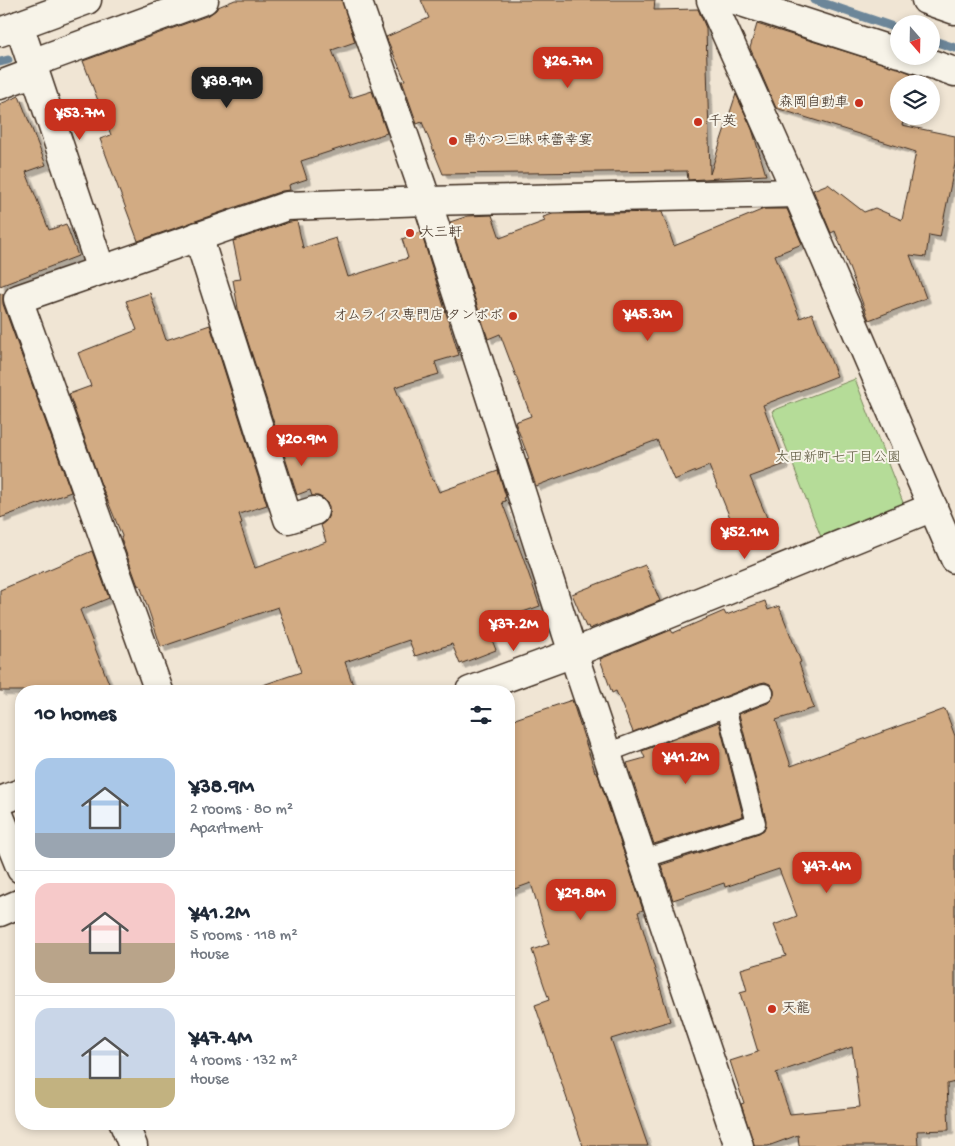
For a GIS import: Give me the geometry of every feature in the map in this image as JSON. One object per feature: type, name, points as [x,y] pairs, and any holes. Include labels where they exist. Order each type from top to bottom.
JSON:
[{"type":"street","points":[[87,0],[10,29],[34,68],[101,270]]},
{"type":"street","points":[[0,85],[34,68],[204,0]]},
{"type":"street","points":[[357,0],[427,201],[573,653],[739,1146]]},
{"type":"street","points":[[711,0],[797,193],[955,559]]},
{"type":"street","points":[[735,0],[890,50]]},
{"type":"street","points":[[926,0],[955,10]]},
{"type":"street","points":[[940,62],[953,64]]},
{"type":"street","points":[[157,685],[18,299],[287,206],[797,193]]},
{"type":"street","points":[[198,236],[288,519],[314,511]]},
{"type":"street","points":[[486,685],[573,653],[933,507]]},
{"type":"street","points":[[0,801],[15,795]]},
{"type":"street","points":[[0,817],[15,852]]},
{"type":"street","points":[[0,912],[15,906]]},
{"type":"street","points":[[127,1130],[134,1146]]},
{"type":"lane","points":[[607,753],[764,693]]},
{"type":"lane","points":[[642,859],[756,823],[726,707]]},
{"type":"green space","name":"太田新町七丁目公園","points":[[855,379],[904,505],[821,537],[772,411]]},
{"type":"building","points":[[235,0],[342,0],[355,42],[332,50],[350,98],[372,91],[387,133],[301,161],[307,179],[289,185],[290,190],[282,191],[138,241],[100,139],[111,135],[83,61],[209,15],[218,7]]},
{"type":"building","points":[[421,0],[655,0],[654,10],[698,9],[706,28],[710,174],[736,94],[752,129],[766,175],[688,180],[687,171],[443,174],[422,122],[417,124],[402,81],[405,80],[386,37],[429,18]]},
{"type":"building","points":[[757,24],[899,68],[915,75],[890,75],[890,125],[902,125],[955,136],[955,164],[940,237],[929,235],[926,257],[910,255],[926,298],[869,320],[835,231],[831,233],[813,190],[828,184],[864,212],[875,208],[902,220],[916,152],[776,108],[750,48]]},
{"type":"building","points":[[19,96],[46,165],[26,172],[49,230],[66,224],[78,256],[0,286],[0,104]]},
{"type":"building","points":[[764,209],[787,209],[802,244],[775,255],[800,318],[812,313],[837,376],[763,405],[785,464],[750,477],[773,532],[741,545],[709,466],[674,480],[657,440],[536,486],[527,460],[529,459],[515,422],[531,416],[500,334],[488,339],[450,222],[468,216],[492,215],[500,238],[545,221],[543,217],[553,214],[662,212],[674,246]]},
{"type":"building","points":[[297,221],[303,248],[336,238],[348,277],[408,258],[402,239],[421,232],[459,355],[435,362],[439,374],[395,387],[439,492],[498,471],[506,497],[504,498],[506,501],[502,502],[540,606],[486,625],[496,650],[460,664],[452,644],[415,656],[409,640],[345,662],[353,685],[263,685],[301,672],[278,607],[161,647],[69,394],[91,386],[78,353],[137,330],[126,301],[150,293],[166,340],[210,325],[267,505],[239,514],[242,523],[240,524],[255,568],[326,542],[321,525],[329,515],[329,506],[324,499],[312,496],[310,490],[297,495],[239,314],[233,280],[241,279],[233,241]]},
{"type":"building","points":[[0,293],[3,294],[3,304],[71,492],[0,518]]},
{"type":"building","points":[[92,551],[109,598],[80,610],[110,685],[15,685],[15,691],[0,691],[0,590]]},
{"type":"building","points":[[645,565],[660,601],[589,629],[588,626],[586,627],[572,594]]},
{"type":"building","points":[[765,601],[768,610],[779,606],[801,662],[799,663],[814,708],[776,720],[791,766],[945,709],[955,736],[955,1082],[947,1084],[949,1130],[917,1131],[918,1146],[799,1146],[798,1135],[768,1146],[754,1146],[741,1104],[744,1103],[730,1061],[758,1052],[740,993],[747,991],[741,969],[786,956],[774,925],[797,916],[779,869],[725,887],[724,883],[673,900],[661,865],[764,830],[766,820],[739,714],[768,703],[774,695],[774,690],[770,684],[760,683],[633,732],[616,691],[612,693],[600,659],[671,630],[673,633],[724,611],[726,615]],"holes":[[[852,1047],[860,1107],[790,1114],[776,1073]]]},
{"type":"building","points":[[572,700],[643,910],[638,912],[670,1021],[611,1039],[648,1146],[583,1146],[535,1005],[549,1000],[532,950],[549,944],[531,883],[515,889],[515,719]]},
{"type":"building","points":[[719,722],[743,816],[654,844],[627,763],[645,758],[642,751]]},
{"type":"waterway","points":[[814,0],[890,26]]},
{"type":"waterway","points":[[940,43],[955,48]]},
{"type":"waterway","points":[[0,62],[8,60]]},
{"type":"place","name":"森岡自動車","points":[[859,103]]},
{"type":"place","name":"千英","points":[[698,122]]},
{"type":"place","name":"串かつ三昧 味蕾幸宴","points":[[453,141]]},
{"type":"place","name":"大三軒","points":[[410,233]]},
{"type":"place","name":"オムライス専門店 タンポポ","points":[[513,316]]},
{"type":"place","name":"天龍","points":[[772,1009]]}]
